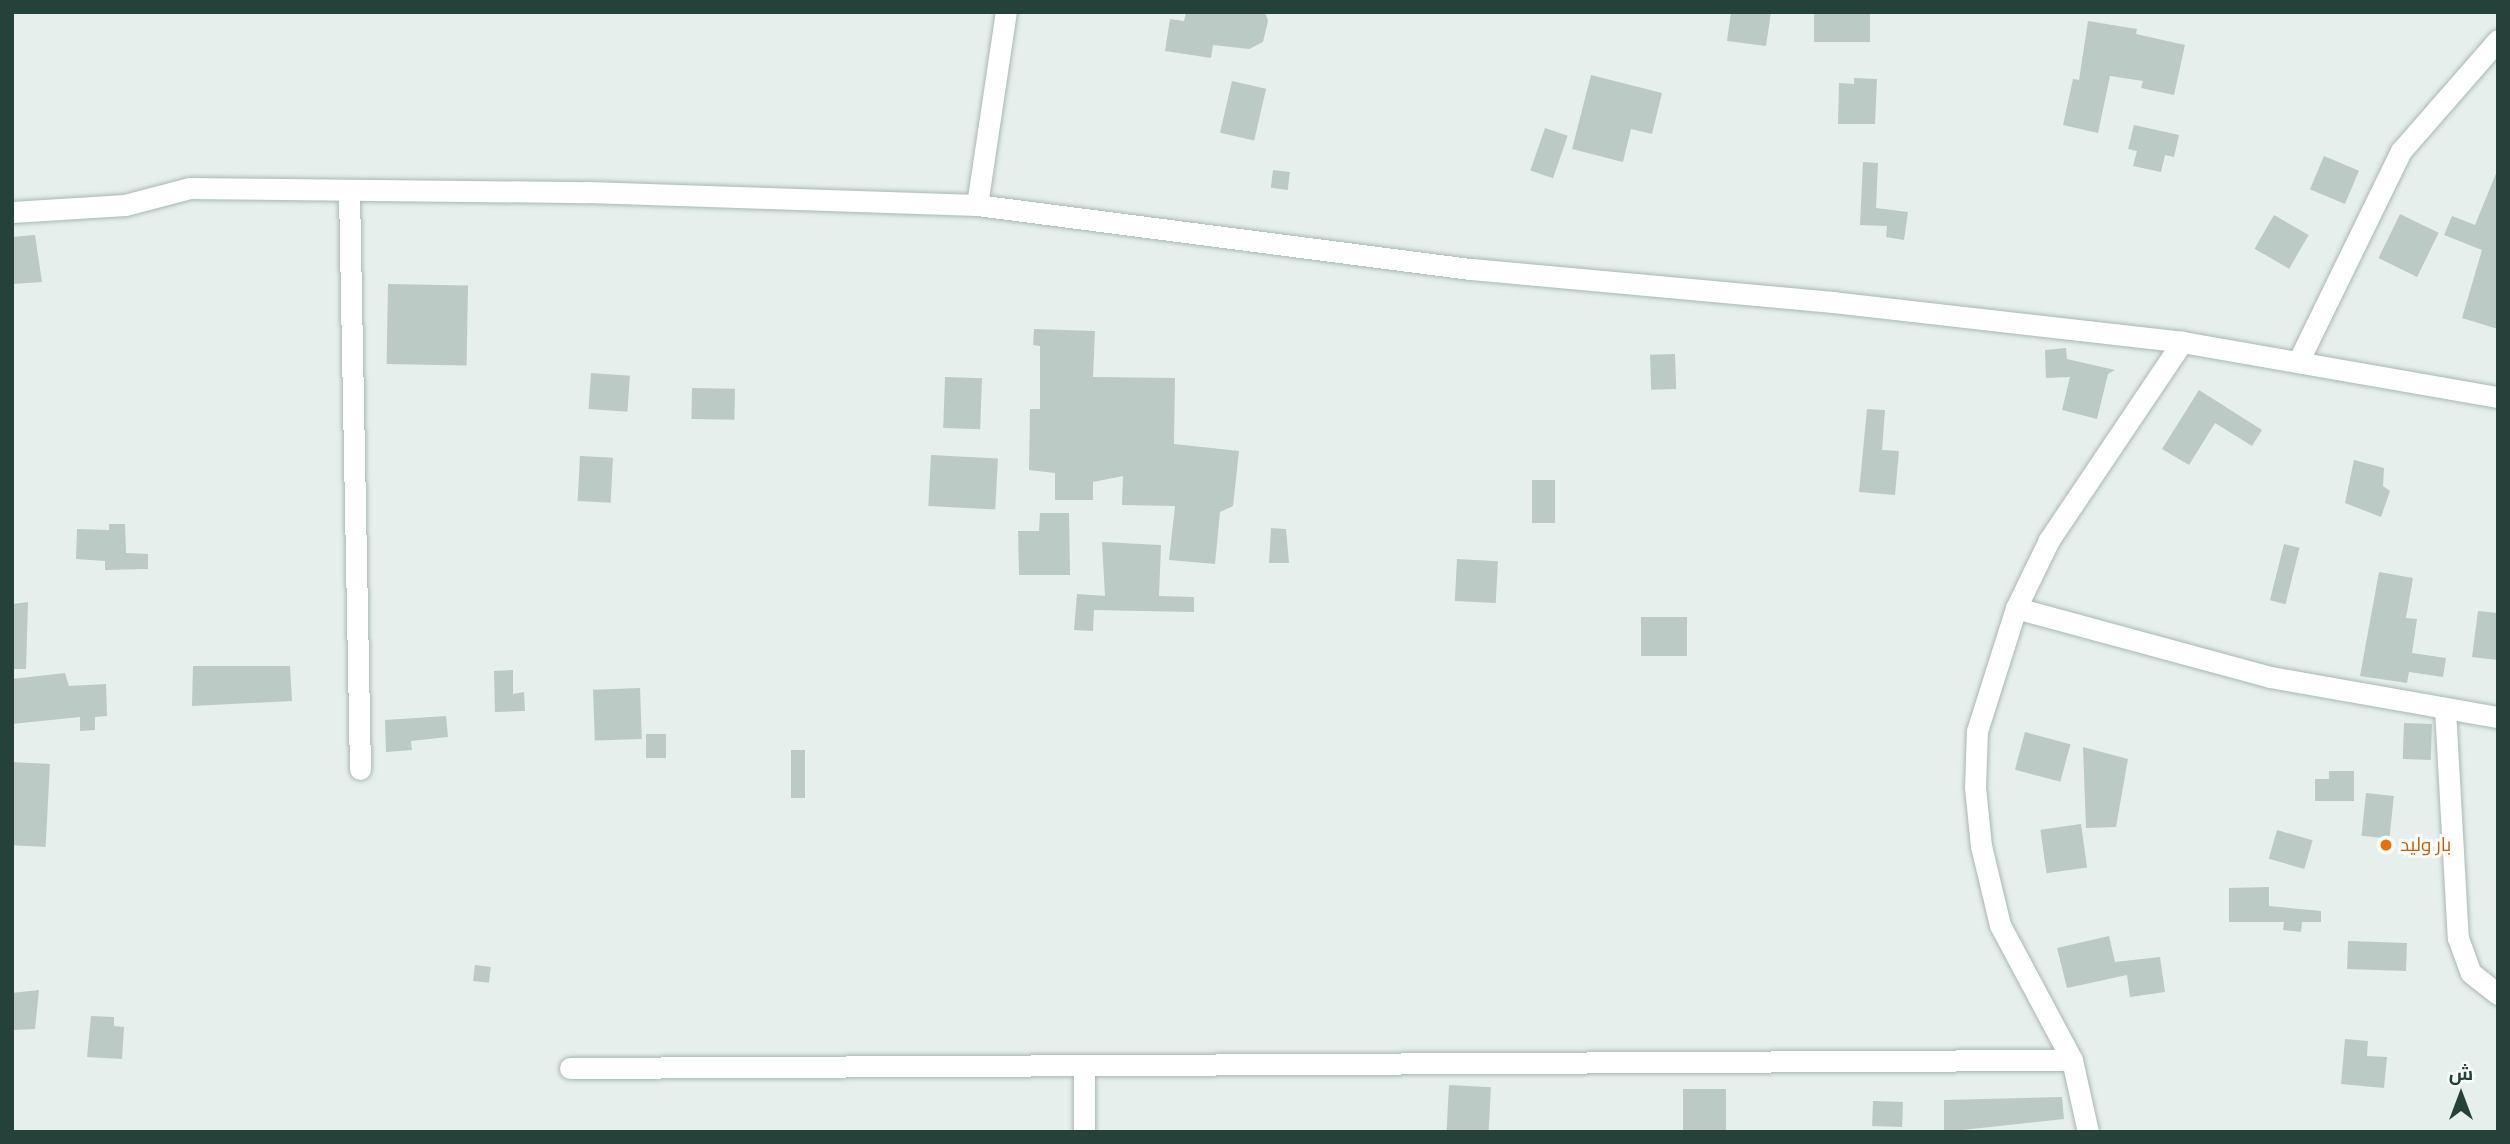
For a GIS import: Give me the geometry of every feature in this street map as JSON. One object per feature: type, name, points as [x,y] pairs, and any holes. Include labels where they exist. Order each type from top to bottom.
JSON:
[{"type":"street","points":[[977,205],[1006,12]]},
{"type":"street","points":[[2298,362],[2401,151],[2498,40]]},
{"type":"street","points":[[12,212],[125,205],[190,188],[349,192],[588,192],[977,205],[1471,269],[1820,300],[2182,342],[2498,397]]},
{"type":"street","points":[[349,192],[360,769]]},
{"type":"street","points":[[2088,1132],[2072,1060],[2000,925],[1981,846],[1977,731],[2016,608],[2049,540],[2182,342]]},
{"type":"street","points":[[2016,608],[2270,677],[2498,717]]},
{"type":"street","points":[[2445,709],[2460,948],[2471,973],[2498,994]]},
{"type":"street","points":[[570,1068],[2072,1060]]},
{"type":"street","points":[[1084,1066],[1084,1132]]},
{"type":"building","points":[[1186,12],[1265,12],[1268,21],[1263,42],[1249,49],[1213,45],[1211,58],[1165,51],[1170,19],[1184,21]]},
{"type":"building","points":[[1731,12],[1771,12],[1766,46],[1727,41]]},
{"type":"building","points":[[1814,12],[1870,12],[1870,42],[1814,42]]},
{"type":"building","points":[[2088,21],[2137,29],[2136,34],[2185,45],[2174,95],[2141,88],[2143,81],[2110,76],[2098,133],[2063,125],[2073,79],[2079,80]]},
{"type":"building","points":[[1591,75],[1662,93],[1652,134],[1631,129],[1623,162],[1572,149]]},
{"type":"building","points":[[1854,78],[1877,79],[1875,124],[1838,124],[1839,83],[1854,84]]},
{"type":"building","points":[[1232,81],[1266,89],[1254,141],[1220,133]]},
{"type":"building","points":[[2134,125],[2179,135],[2174,157],[2165,155],[2161,172],[2133,166],[2137,151],[2128,149]]},
{"type":"building","points":[[1545,128],[1568,136],[1553,178],[1530,171]]},
{"type":"building","points":[[2324,156],[2359,171],[2345,204],[2310,189]]},
{"type":"building","points":[[1863,162],[1878,163],[1876,208],[1908,212],[1904,240],[1886,237],[1887,226],[1860,225]]},
{"type":"building","points":[[1273,170],[1290,172],[1288,190],[1271,188]]},
{"type":"building","points":[[2497,171],[2498,329],[2462,318],[2482,250],[2444,235],[2452,216],[2475,225]]},
{"type":"building","points":[[2400,214],[2439,233],[2417,277],[2379,258]]},
{"type":"building","points":[[2274,215],[2309,235],[2289,269],[2254,249]]},
{"type":"building","points":[[35,235],[42,282],[12,284],[12,237]]},
{"type":"building","points":[[388,284],[468,285],[467,365],[387,364]]},
{"type":"building","points":[[1034,329],[1095,331],[1093,377],[1175,378],[1174,444],[1239,451],[1233,506],[1220,512],[1215,564],[1169,560],[1175,506],[1122,505],[1123,476],[1093,482],[1093,500],[1055,500],[1055,473],[1029,470],[1030,409],[1040,409],[1040,346],[1033,345]]},
{"type":"building","points":[[2066,348],[2067,359],[2115,370],[2108,374],[2097,419],[2062,410],[2070,377],[2046,378],[2045,350]]},
{"type":"building","points":[[1675,354],[1676,389],[1651,390],[1650,355]]},
{"type":"building","points":[[591,373],[630,376],[627,412],[588,409]]},
{"type":"building","points":[[945,377],[982,378],[980,429],[943,428]]},
{"type":"building","points":[[692,388],[735,389],[734,420],[691,419]]},
{"type":"building","points":[[2199,390],[2262,430],[2252,446],[2215,423],[2189,465],[2162,449]]},
{"type":"building","points":[[1867,409],[1885,410],[1882,450],[1899,451],[1895,495],[1859,492]]},
{"type":"building","points":[[931,455],[998,459],[995,509],[928,506]]},
{"type":"building","points":[[580,456],[613,458],[611,503],[578,501]]},
{"type":"building","points":[[2354,460],[2384,468],[2383,486],[2390,491],[2381,517],[2345,503]]},
{"type":"building","points":[[1532,480],[1555,480],[1555,523],[1532,523]]},
{"type":"building","points":[[1040,513],[1069,513],[1070,575],[1019,575],[1018,531],[1039,531]]},
{"type":"building","points":[[109,524],[125,524],[126,553],[148,554],[148,569],[105,570],[105,561],[76,559],[77,529],[109,530]]},
{"type":"building","points":[[1271,528],[1286,529],[1289,563],[1269,563]]},
{"type":"building","points":[[1102,542],[1161,545],[1159,596],[1194,597],[1194,612],[1094,610],[1093,631],[1074,630],[1077,594],[1105,596]]},
{"type":"building","points":[[2284,544],[2300,548],[2285,604],[2270,600]]},
{"type":"building","points":[[1457,559],[1498,561],[1496,603],[1455,601]]},
{"type":"building","points":[[2379,572],[2413,578],[2406,618],[2417,619],[2412,653],[2446,658],[2443,677],[2409,672],[2407,683],[2360,676]]},
{"type":"building","points":[[28,602],[26,669],[12,669],[12,604]]},
{"type":"building","points":[[2478,611],[2498,613],[2498,660],[2472,657]]},
{"type":"building","points":[[1641,617],[1687,617],[1687,656],[1641,656]]},
{"type":"building","points":[[193,666],[290,666],[292,701],[192,706]]},
{"type":"building","points":[[513,670],[513,694],[524,692],[525,711],[495,712],[494,671]]},
{"type":"building","points":[[65,673],[69,686],[106,684],[107,716],[95,717],[95,730],[80,731],[80,717],[12,724],[12,679]]},
{"type":"building","points":[[640,688],[642,739],[595,741],[593,690]]},
{"type":"building","points":[[446,716],[448,737],[411,741],[412,750],[386,752],[385,720]]},
{"type":"building","points":[[2404,723],[2432,724],[2431,760],[2403,759]]},
{"type":"building","points":[[2025,732],[2070,744],[2060,782],[2015,770]]},
{"type":"building","points":[[646,734],[666,734],[666,758],[646,758]]},
{"type":"building","points":[[2083,747],[2128,759],[2116,827],[2086,828]]},
{"type":"building","points":[[791,750],[805,750],[805,798],[791,798]]},
{"type":"building","points":[[12,762],[50,764],[46,847],[12,845]]},
{"type":"building","points":[[2329,771],[2354,771],[2354,801],[2315,801],[2315,779],[2329,779]]},
{"type":"building","points":[[2366,793],[2394,796],[2389,839],[2362,836]]},
{"type":"building","points":[[2081,824],[2087,868],[2047,873],[2040,830]]},
{"type":"building","points":[[2277,830],[2313,840],[2304,869],[2269,859]]},
{"type":"building","points":[[2269,887],[2269,906],[2321,911],[2321,922],[2302,922],[2301,932],[2283,930],[2284,922],[2229,922],[2229,888]]},
{"type":"building","points":[[2109,936],[2115,962],[2160,957],[2165,992],[2130,997],[2127,975],[2067,988],[2057,948]]},
{"type":"building","points":[[2348,941],[2407,943],[2406,971],[2347,969]]},
{"type":"building","points":[[475,965],[491,967],[489,983],[473,981]]},
{"type":"building","points":[[39,990],[35,1029],[12,1030],[12,993]]},
{"type":"building","points":[[91,1016],[114,1017],[114,1026],[124,1027],[122,1059],[87,1057]]},
{"type":"building","points":[[2345,1039],[2368,1041],[2367,1056],[2387,1057],[2384,1088],[2341,1084]]},
{"type":"building","points":[[1449,1085],[1491,1087],[1489,1132],[1447,1131]]},
{"type":"building","points":[[1683,1089],[1726,1089],[1726,1132],[1683,1132]]},
{"type":"building","points":[[2062,1097],[2064,1119],[1944,1132],[1944,1100]]},
{"type":"building","points":[[1873,1101],[1903,1102],[1902,1127],[1872,1126]]},
{"type":"place","name":"بار وليد","points":[[2386,845]]}]
